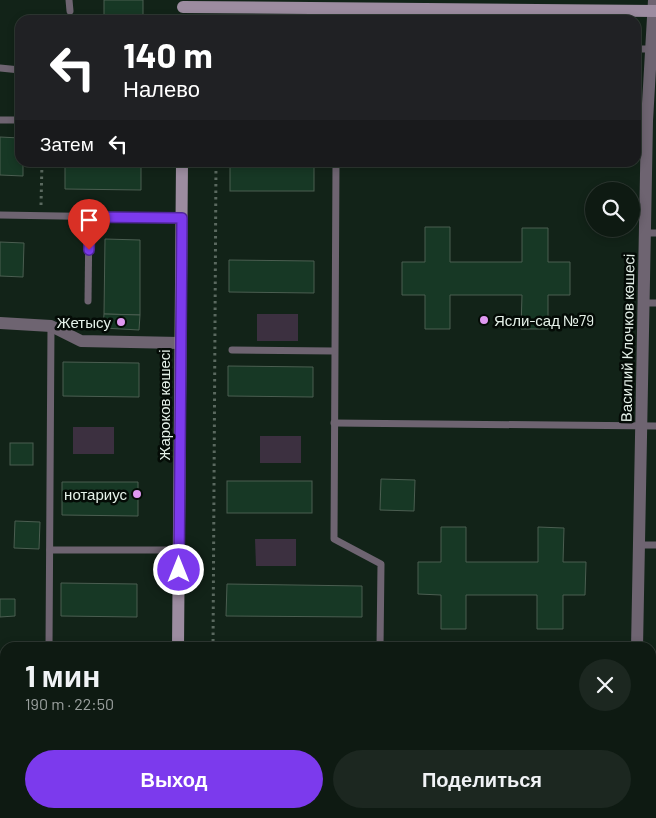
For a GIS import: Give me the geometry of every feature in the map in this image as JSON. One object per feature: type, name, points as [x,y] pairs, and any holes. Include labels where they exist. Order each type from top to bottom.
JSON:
[{"type":"main road","points":[[183,9],[336,14],[655,8]]},
{"type":"main road","name":"Жароков көшесі","points":[[178,642],[182,167]]},
{"type":"street","name":"Василий Клочков көшесі","points":[[638,642],[643,426],[650,303],[651,156],[642,121],[653,49],[655,8]]},
{"type":"street","points":[[0,323],[51,326],[81,342],[180,343]]},
{"type":"lane","points":[[70,0],[70,11]]},
{"type":"lane","points":[[641,49],[653,49]]},
{"type":"lane","points":[[0,68],[15,70]]},
{"type":"lane","points":[[0,120],[15,120]]},
{"type":"lane","points":[[336,167],[334,539],[381,564],[380,642]]},
{"type":"lane","points":[[0,215],[182,218]]},
{"type":"lane","points":[[88,301],[90,217]]},
{"type":"lane","points":[[49,642],[51,326]]},
{"type":"lane","points":[[232,350],[334,351]]},
{"type":"lane","points":[[334,424],[656,426]]},
{"type":"lane","points":[[639,545],[656,545]]},
{"type":"lane","points":[[50,550],[179,550]]},
{"type":"path","points":[[41,216],[42,167]]},
{"type":"path","points":[[213,642],[216,167]]},
{"type":"shaded area","points":[[257,314],[298,314],[298,341],[257,341]]},
{"type":"shaded area","points":[[73,427],[114,427],[114,454],[73,454]]},
{"type":"shaded area","points":[[260,436],[301,436],[301,463],[260,463]]},
{"type":"shaded area","points":[[255,539],[296,539],[296,566],[256,566]]},
{"type":"building","points":[[104,0],[143,0],[143,15],[104,15]]},
{"type":"building","points":[[0,137],[15,138],[15,167],[23,167],[23,176],[0,175]]},
{"type":"building","points":[[65,167],[141,167],[141,190],[65,189]]},
{"type":"building","points":[[230,167],[314,167],[314,191],[230,191]]},
{"type":"building","points":[[425,227],[450,227],[450,262],[522,262],[522,228],[548,228],[548,262],[570,262],[570,295],[548,295],[548,329],[521,329],[522,295],[450,295],[450,329],[425,329],[425,295],[402,295],[402,262],[425,262]]},
{"type":"building","points":[[105,239],[140,240],[140,315],[104,314]]},
{"type":"building","points":[[0,242],[24,243],[23,277],[0,276]]},
{"type":"building","points":[[229,260],[314,261],[314,293],[229,292]]},
{"type":"building","points":[[104,314],[140,315],[139,330],[103,328]]},
{"type":"building","points":[[63,362],[139,363],[139,397],[63,396]]},
{"type":"building","points":[[228,366],[313,367],[313,397],[228,396]]},
{"type":"building","points":[[10,443],[33,443],[33,465],[10,465]]},
{"type":"building","points":[[381,479],[415,480],[414,511],[380,510]]},
{"type":"building","points":[[227,481],[312,481],[312,513],[227,513]]},
{"type":"building","points":[[62,482],[138,482],[138,516],[62,515]]},
{"type":"building","points":[[15,521],[40,522],[39,549],[14,548]]},
{"type":"building","points":[[441,527],[466,527],[466,562],[538,562],[538,527],[564,528],[563,562],[586,562],[585,595],[563,595],[563,629],[537,629],[537,595],[466,595],[466,629],[441,629],[441,595],[418,594],[418,562],[441,562]]},
{"type":"building","points":[[61,583],[137,584],[137,617],[61,616]]},
{"type":"building","points":[[227,584],[362,586],[362,617],[226,616]]},
{"type":"building","points":[[0,599],[15,599],[15,616],[0,617]]},
{"type":"place","name":"Ясли-сад №79","points":[[484,320]]},
{"type":"place","name":"Жетысу","points":[[121,322]]},
{"type":"place","name":"нотариус","points":[[137,494]]},
{"type":"route","points":[[89,250],[90,217],[182,218],[179,570]]}]
